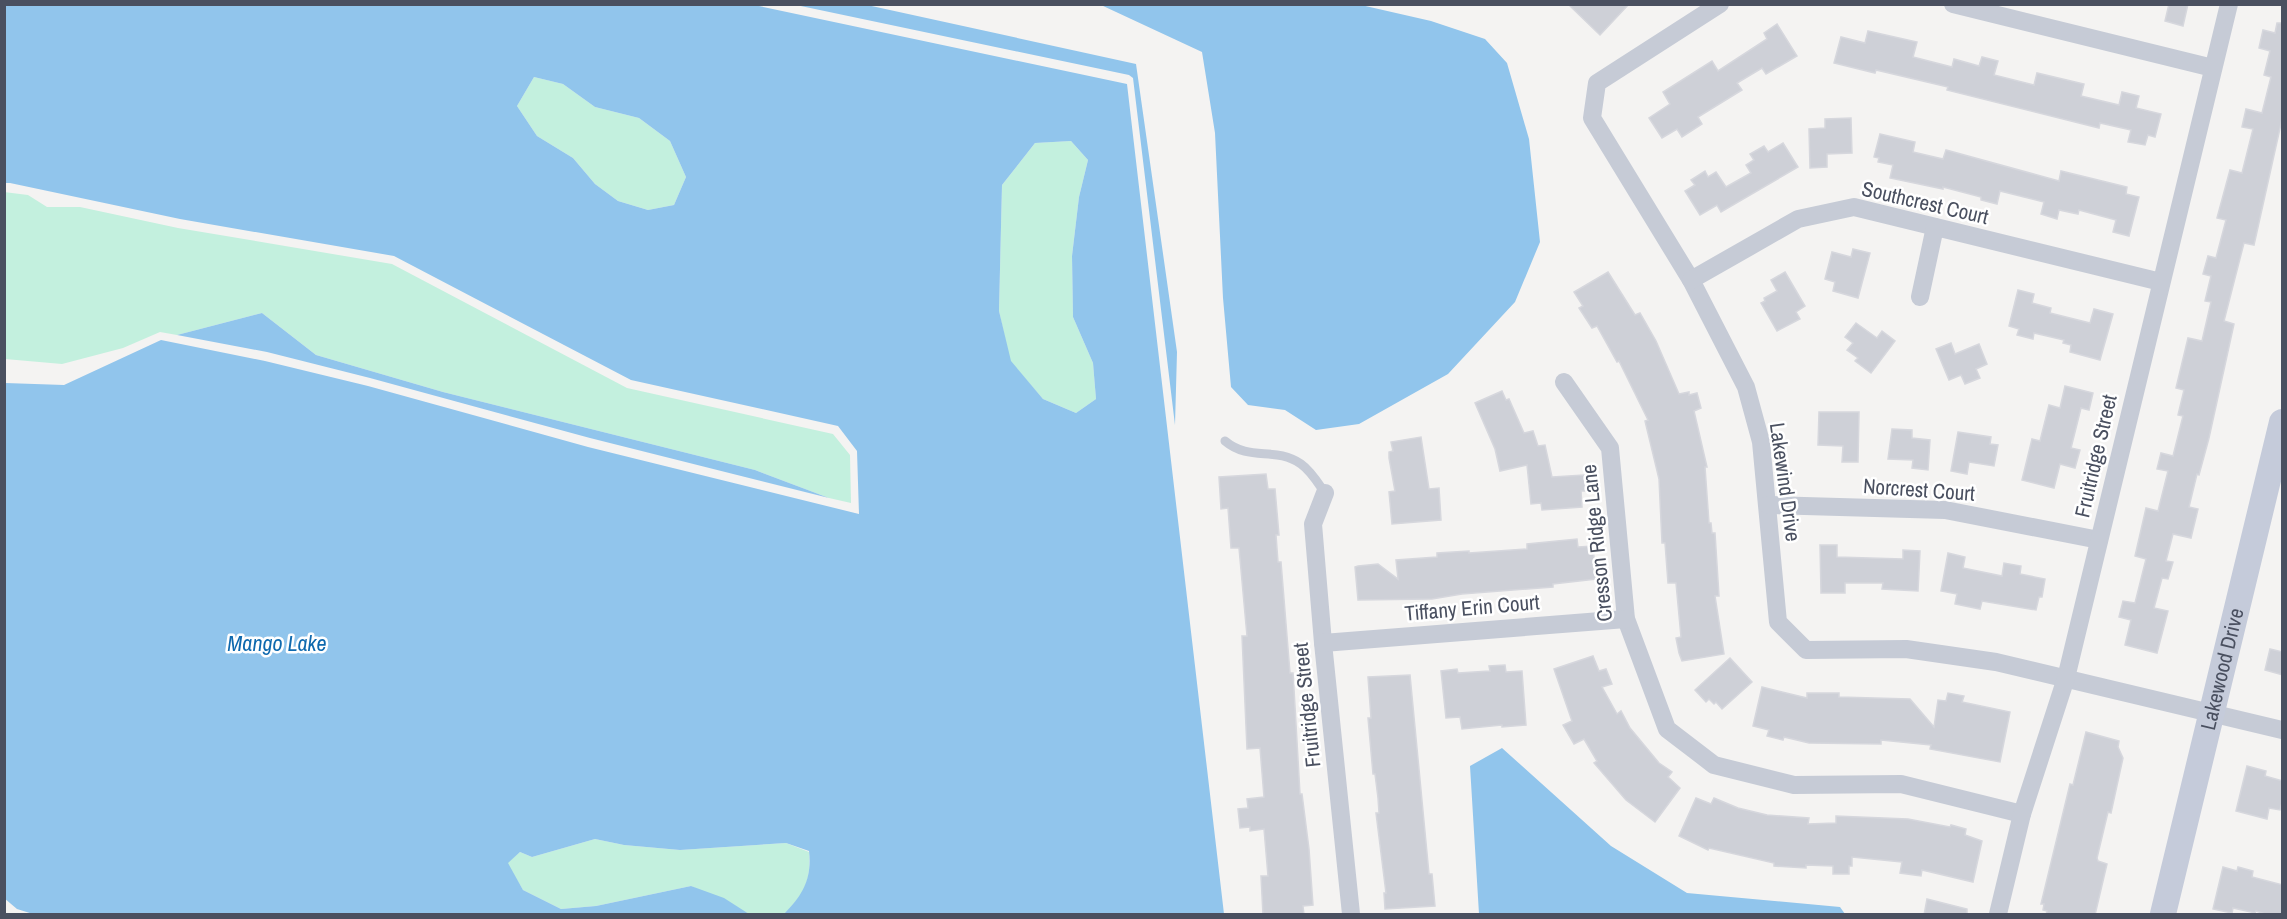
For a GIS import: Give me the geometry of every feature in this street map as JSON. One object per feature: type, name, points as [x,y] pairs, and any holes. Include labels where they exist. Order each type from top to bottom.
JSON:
[{"type":"street","name":"Lakewind Drive","points":[[1720,4],[1690,12],[1597,83],[1592,118],[1691,279],[1746,387],[1761,442],[1778,622],[1806,650],[1906,649],[1996,663],[2283,730]]},
{"type":"street","points":[[1953,4],[2213,68]]},
{"type":"street","name":"Fruitridge Street","points":[[1998,915],[2022,814],[2066,678],[2229,4]]},
{"type":"street","name":"Southcrest Court","points":[[1691,279],[1798,219],[1854,207],[2161,282]]},
{"type":"street","points":[[1920,297],[1935,227]]},
{"type":"street","name":"Cresson Ridge Lane","points":[[1564,382],[1610,448],[1626,619],[1667,729],[1714,765],[1794,785],[1901,784],[2022,814]]},
{"type":"street","name":"Lakewood Drive","points":[[2163,915],[2283,422]]},
{"type":"street","name":"Fruitridge Street","points":[[1325,493],[1313,524],[1351,915]]},
{"type":"street","name":"Norcrest Court","points":[[1768,505],[1945,510],[2099,540]]},
{"type":"street","name":"Tiffany Erin Court","points":[[1323,643],[1626,619]]},
{"type":"lane","points":[[1225,441],[1245,453],[1276,454],[1290,458],[1309,471],[1325,493]]},
{"type":"green space","points":[[534,77],[563,84],[595,107],[639,118],[670,141],[686,177],[674,205],[648,210],[618,201],[595,184],[573,158],[537,136],[517,106]]},
{"type":"green space","points":[[1071,141],[1088,160],[1079,197],[1072,256],[1073,317],[1093,363],[1096,399],[1076,413],[1043,399],[1010,361],[999,311],[1002,185],[1035,143]]},
{"type":"green space","points":[[4,192],[28,195],[47,207],[80,207],[178,228],[392,264],[627,388],[833,434],[850,455],[851,503],[829,498],[755,470],[443,392],[316,355],[262,313],[177,335],[160,332],[123,348],[62,364],[5,359]]},
{"type":"green space","points":[[595,839],[624,845],[680,850],[786,843],[809,852],[808,879],[802,893],[784,914],[749,914],[691,886],[596,906],[561,909],[523,890],[507,863],[520,852],[532,857]]},
{"type":"water","name":"Mango Lake","points":[[5,4],[754,5],[1127,84],[1224,914],[784,914],[805,886],[809,870],[809,851],[786,843],[680,850],[624,845],[595,839],[532,857],[520,852],[508,863],[523,890],[561,909],[596,906],[691,886],[724,898],[749,914],[33,914],[17,909],[4,898],[5,383],[64,385],[161,340],[265,361],[368,386],[588,447],[859,514],[857,451],[838,426],[631,380],[394,256],[180,219],[5,183]],"holes":[[[534,77],[563,84],[595,107],[639,118],[670,141],[686,177],[674,205],[648,210],[618,201],[595,184],[573,158],[537,136],[517,106]],[[1071,141],[1088,160],[1079,197],[1072,256],[1073,317],[1093,363],[1096,399],[1076,413],[1043,399],[1011,361],[999,311],[1002,185],[1035,143]]]},
{"type":"water","points":[[796,5],[867,5],[1136,64],[1177,352],[1175,425],[1133,78],[1129,75]]},
{"type":"water","points":[[1101,5],[1361,5],[1431,21],[1485,39],[1507,63],[1529,139],[1540,242],[1515,302],[1448,374],[1359,424],[1316,430],[1285,410],[1248,405],[1231,387],[1223,298],[1215,133],[1202,52]]},
{"type":"water","points":[[262,313],[316,355],[443,392],[755,470],[829,498],[590,438],[267,352],[177,335]]},
{"type":"water","points":[[1502,748],[1611,846],[1687,893],[1840,907],[1845,914],[1479,914],[1470,766]]},
{"type":"building","points":[[1568,4],[1629,4],[1600,35]]},
{"type":"building","points":[[2169,4],[2188,4],[2183,26],[2165,21]]},
{"type":"building","points":[[2277,23],[2283,23],[2283,115],[2254,245],[2244,243],[2224,321],[2234,324],[2209,438],[2189,507],[2198,509],[2191,538],[2173,534],[2166,561],[2173,562],[2168,579],[2162,578],[2154,608],[2168,611],[2157,653],[2125,645],[2131,620],[2119,617],[2123,601],[2135,603],[2146,559],[2135,556],[2146,508],[2158,511],[2168,471],[2157,469],[2161,453],[2173,456],[2183,416],[2178,415],[2184,390],[2176,388],[2188,338],[2202,341],[2211,302],[2205,301],[2211,276],[2203,274],[2208,256],[2216,258],[2226,220],[2217,218],[2230,170],[2242,173],[2253,129],[2242,127],[2246,109],[2262,113],[2271,77],[2264,75],[2270,51],[2259,48],[2263,30],[2275,33]]},
{"type":"building","points":[[1777,24],[1797,56],[1766,74],[1762,68],[1737,83],[1742,90],[1698,117],[1702,124],[1682,137],[1677,129],[1662,138],[1649,118],[1670,104],[1663,92],[1712,61],[1718,71],[1767,39],[1764,33]]},
{"type":"building","points":[[1868,31],[1917,42],[1913,57],[1952,67],[1954,59],[1979,66],[1982,57],[1998,61],[1994,75],[2034,85],[2037,73],[2084,84],[2081,96],[2119,105],[2122,92],[2139,96],[2136,108],[2161,114],[2155,137],[2148,135],[2145,145],[2128,142],[2131,130],[2100,123],[2099,128],[1947,90],[1948,87],[1876,70],[1875,73],[1834,63],[1841,37],[1865,43]]},
{"type":"building","points":[[1851,118],[1852,153],[1827,154],[1827,167],[1810,168],[1809,129],[1825,128],[1825,119]]},
{"type":"building","points":[[1880,134],[1915,142],[1913,152],[1943,159],[1946,150],[2059,181],[2061,171],[2127,187],[2126,194],[2139,197],[2129,236],[2113,232],[2116,220],[2079,210],[2078,214],[2059,210],[2057,219],[2041,214],[2044,202],[2000,191],[1997,204],[1981,200],[1981,197],[1943,187],[1943,189],[1890,178],[1893,165],[1878,162],[1879,158],[1874,157]]},
{"type":"building","points":[[1783,143],[1798,167],[1721,212],[1717,205],[1700,215],[1685,191],[1695,185],[1691,180],[1705,171],[1708,177],[1716,172],[1726,187],[1751,173],[1746,165],[1754,160],[1750,154],[1764,146],[1768,152]]},
{"type":"building","points":[[1853,249],[1870,253],[1858,298],[1833,291],[1835,282],[1825,279],[1832,252],[1851,257]]},
{"type":"building","points":[[1608,272],[1635,315],[1640,313],[1656,341],[1679,394],[1697,393],[1701,408],[1694,411],[1707,467],[1705,467],[1709,523],[1711,523],[1712,533],[1715,533],[1719,596],[1715,596],[1724,654],[1682,661],[1679,653],[1676,638],[1681,637],[1676,583],[1668,583],[1665,543],[1662,543],[1659,479],[1645,421],[1648,420],[1619,361],[1617,362],[1597,326],[1592,328],[1579,308],[1583,306],[1574,292]]},
{"type":"building","points":[[1785,272],[1805,306],[1796,312],[1800,319],[1777,331],[1761,303],[1765,301],[1764,298],[1777,291],[1771,280]]},
{"type":"building","points":[[2018,290],[2034,294],[2032,303],[2051,308],[2050,313],[2090,323],[2094,309],[2113,314],[2100,360],[2070,352],[2071,345],[2063,343],[2064,340],[2034,333],[2033,339],[2017,335],[2019,329],[2009,326]]},
{"type":"building","points":[[1856,323],[1877,338],[1882,331],[1895,341],[1871,373],[1855,361],[1858,358],[1847,350],[1853,343],[1845,337]]},
{"type":"building","points":[[1951,343],[1955,354],[1979,344],[1987,364],[1976,369],[1980,378],[1965,384],[1961,375],[1949,380],[1936,349]]},
{"type":"building","points":[[2065,386],[2093,393],[2089,410],[2081,408],[2071,448],[2080,450],[2075,468],[2060,464],[2054,488],[2022,480],[2032,439],[2040,441],[2049,405],[2060,408]]},
{"type":"building","points":[[1502,391],[1506,400],[1509,399],[1524,433],[1533,431],[1538,446],[1545,445],[1552,477],[1584,475],[1585,491],[1581,491],[1582,507],[1542,510],[1541,503],[1531,504],[1527,465],[1500,471],[1495,449],[1475,403]]},
{"type":"building","points":[[1819,412],[1859,412],[1858,462],[1842,462],[1843,446],[1818,445]]},
{"type":"building","points":[[1892,429],[1912,430],[1912,438],[1930,440],[1928,470],[1912,468],[1913,460],[1888,459]]},
{"type":"building","points":[[1958,432],[1991,437],[1990,444],[1998,445],[1994,466],[1969,462],[1967,474],[1951,471]]},
{"type":"building","points":[[1421,437],[1429,489],[1439,488],[1441,520],[1392,524],[1389,492],[1395,491],[1389,458],[1389,452],[1393,451],[1391,442]]},
{"type":"building","points":[[1266,474],[1268,489],[1275,489],[1279,535],[1276,535],[1278,562],[1281,562],[1290,673],[1293,673],[1300,794],[1302,794],[1309,849],[1313,905],[1303,906],[1304,915],[1263,915],[1261,876],[1268,876],[1264,829],[1250,831],[1250,827],[1240,828],[1238,809],[1248,808],[1247,799],[1264,797],[1260,748],[1247,749],[1242,636],[1247,636],[1239,548],[1231,548],[1228,508],[1221,509],[1219,477]]},
{"type":"building","points":[[1577,539],[1578,547],[1593,546],[1596,579],[1553,584],[1553,587],[1462,594],[1432,599],[1358,600],[1355,567],[1358,566],[1378,564],[1398,579],[1396,560],[1437,557],[1437,553],[1527,549],[1527,544]]},
{"type":"building","points":[[1820,545],[1837,545],[1837,557],[1903,559],[1903,550],[1920,551],[1918,591],[1882,589],[1883,583],[1845,583],[1845,593],[1821,593]]},
{"type":"building","points":[[1948,553],[1965,557],[1963,568],[2002,576],[2004,563],[2021,566],[2020,574],[2045,579],[2042,597],[2039,597],[2036,610],[1982,601],[1980,609],[1955,604],[1957,594],[1941,591]]},
{"type":"building","points":[[2270,649],[2283,652],[2283,675],[2265,670]]},
{"type":"building","points":[[1593,656],[1599,671],[1606,669],[1612,684],[1602,687],[1617,714],[1621,711],[1630,728],[1659,763],[1672,772],[1668,777],[1680,788],[1655,822],[1626,800],[1594,763],[1597,761],[1584,739],[1574,744],[1563,725],[1572,721],[1554,669]]},
{"type":"building","points":[[1730,658],[1752,682],[1722,709],[1716,702],[1714,704],[1709,699],[1706,702],[1695,690]]},
{"type":"building","points":[[1505,665],[1506,672],[1522,671],[1526,725],[1462,729],[1460,717],[1446,718],[1441,671],[1457,669],[1458,673],[1490,671],[1489,666]]},
{"type":"building","points":[[1410,675],[1429,874],[1432,874],[1435,906],[1385,909],[1384,893],[1386,893],[1376,813],[1379,813],[1378,798],[1375,774],[1373,774],[1368,718],[1371,718],[1368,677]]},
{"type":"building","points":[[1762,687],[1807,698],[1807,693],[1839,693],[1839,697],[1910,699],[1934,727],[1938,700],[1946,701],[1948,693],[1964,696],[1962,702],[2010,712],[2000,762],[1930,749],[1931,745],[1881,740],[1881,744],[1809,743],[1784,737],[1783,740],[1767,736],[1769,730],[1753,726]]},
{"type":"building","points":[[2086,732],[2119,741],[2118,747],[2123,758],[2111,813],[2108,812],[2097,858],[2098,861],[2107,864],[2095,915],[2046,915],[2047,911],[2043,910],[2044,904],[2041,904],[2070,784],[2073,785]]},
{"type":"building","points":[[2247,766],[2266,771],[2265,776],[2283,781],[2283,799],[2280,810],[2269,808],[2267,819],[2236,811]]},
{"type":"building","points":[[1696,798],[1711,804],[1714,798],[1738,808],[1767,815],[1809,818],[1808,824],[1836,823],[1836,816],[1908,819],[1966,829],[1965,835],[1982,841],[1973,882],[1922,870],[1921,876],[1900,873],[1902,862],[1852,857],[1849,874],[1833,874],[1833,866],[1806,865],[1806,868],[1774,866],[1774,863],[1709,848],[1708,850],[1679,836]]},
{"type":"building","points":[[2223,867],[2237,871],[2238,867],[2253,871],[2252,877],[2283,885],[2283,915],[2268,915],[2233,908],[2232,913],[2213,909]]},
{"type":"building","points":[[1927,899],[1967,909],[1967,915],[1924,915]]}]
